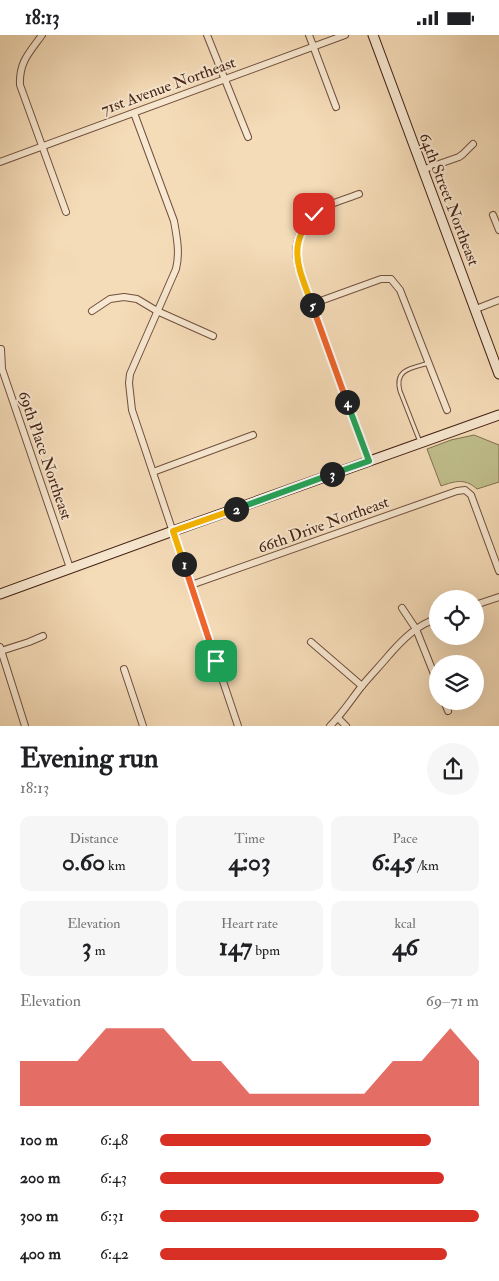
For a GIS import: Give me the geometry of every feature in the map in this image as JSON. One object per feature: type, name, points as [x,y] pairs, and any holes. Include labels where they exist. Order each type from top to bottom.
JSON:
[{"type":"main road","name":"64th Street Northeast","points":[[373,35],[499,374]]},
{"type":"main road","points":[[0,594],[499,415]]},
{"type":"street","points":[[42,35],[22,63],[20,85],[66,212]]},
{"type":"street","points":[[207,35],[248,137]]},
{"type":"street","points":[[309,35],[336,107]]},
{"type":"street","name":"71st Avenue Northeast","points":[[0,161],[345,35]]},
{"type":"street","points":[[134,113],[174,221],[178,240],[178,258],[176,269],[130,374],[132,410],[238,726]]},
{"type":"street","points":[[422,170],[459,157],[473,144]]},
{"type":"street","points":[[359,194],[319,210],[309,219],[301,234],[296,251],[300,272],[369,461]]},
{"type":"street","points":[[493,215],[499,230]]},
{"type":"street","points":[[312,303],[381,279],[391,279],[400,290],[447,410]]},
{"type":"street","points":[[92,311],[110,299],[124,297],[137,299],[157,311],[213,336]]},
{"type":"street","points":[[476,309],[499,300]]},
{"type":"street","name":"69th Place Northeast","points":[[1,349],[2,369],[70,568]]},
{"type":"street","points":[[153,472],[253,435]]},
{"type":"street","name":"66th Drive Northeast","points":[[192,585],[457,491],[465,490],[471,495],[499,571]]},
{"type":"street","points":[[484,602],[499,597]]},
{"type":"street","points":[[402,608],[416,629],[429,662]]},
{"type":"street","points":[[330,726],[400,643],[416,629],[429,621]]},
{"type":"street","points":[[25,726],[1,649],[29,642],[43,636]]},
{"type":"street","points":[[311,642],[362,686]]},
{"type":"street","points":[[124,669],[143,726]]},
{"type":"street","points":[[338,718],[346,726]]},
{"type":"lane","points":[[420,443],[400,391],[398,379],[407,370],[429,363]]},
{"type":"shaded area","points":[[474,435],[499,445],[499,482],[477,489],[464,482],[441,486],[427,449],[451,440]]},
{"type":"route","points":[[216,661],[173,531],[369,461],[297,261],[296,251],[301,234],[314,214]]}]
